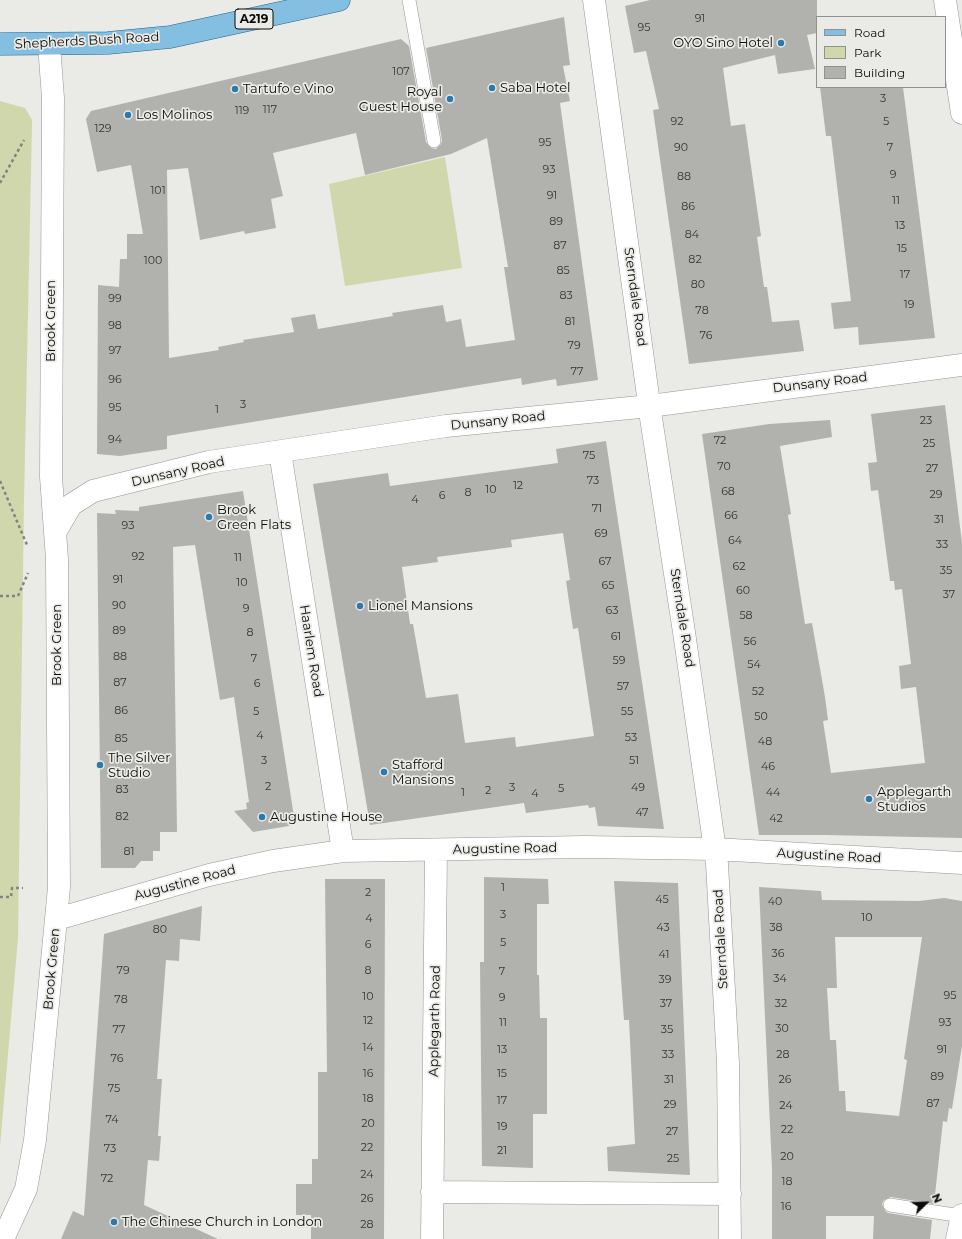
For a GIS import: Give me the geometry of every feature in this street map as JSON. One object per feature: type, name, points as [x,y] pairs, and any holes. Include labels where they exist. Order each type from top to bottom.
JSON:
[{"type":"main road","name":"Shepherds Bush Road","points":[[0,44],[49,45],[108,43],[170,37],[338,0]]},
{"type":"street","name":"Sterndale Road","points":[[594,0],[650,406],[715,849],[728,1063],[730,1239]]},
{"type":"street","points":[[945,0],[962,113]]},
{"type":"street","name":"Brook Green","points":[[3,1239],[26,1189],[35,1140],[59,887],[56,531],[51,477],[53,98],[49,45]]},
{"type":"street","name":"Dunsany Road","points":[[56,531],[71,505],[93,492],[209,462],[446,426],[650,406],[962,365]]},
{"type":"street","name":"Haarlem Road","points":[[280,452],[343,851]]},
{"type":"street","name":"Augustine Road","points":[[56,920],[209,875],[273,861],[343,851],[585,847],[715,849],[962,863]]},
{"type":"street","name":"Applegarth Road","points":[[432,1239],[436,850]]},
{"type":"street","points":[[432,1192],[730,1194]]},
{"type":"street","points":[[957,1239],[962,1215]]},
{"type":"lane","points":[[409,0],[434,141]]},
{"type":"lane","points":[[890,1205],[962,1215]]},
{"type":"path","points":[[0,183],[25,138]]},
{"type":"path","points":[[0,481],[28,547]]},
{"type":"path","points":[[0,596],[18,596],[28,573]]},
{"type":"path","points":[[0,897],[12,898],[12,888],[23,888]]},
{"type":"green space","points":[[0,101],[25,108],[32,120],[32,125],[24,501],[18,938],[0,1147]]},
{"type":"green space","points":[[445,157],[462,268],[345,286],[329,184]]},
{"type":"building","points":[[650,0],[817,0],[816,33],[807,35],[815,69],[778,74],[775,55],[723,68],[731,126],[745,124],[761,236],[757,237],[764,287],[767,287],[772,322],[799,320],[804,351],[689,364],[653,110],[659,109],[646,51],[634,53],[625,6]]},
{"type":"building","points":[[564,17],[570,65],[563,66],[570,101],[560,103],[598,380],[557,386],[556,379],[522,385],[521,378],[167,436],[167,449],[120,456],[97,454],[98,285],[119,287],[120,259],[127,259],[127,234],[143,234],[131,165],[97,172],[86,119],[91,111],[401,39],[409,46],[426,142],[431,148],[436,149],[441,144],[442,140],[426,48]],"holes":[[[356,133],[365,175],[451,154],[487,138],[508,267],[504,267],[515,340],[466,347],[461,319],[446,322],[443,305],[392,313],[393,316],[318,329],[315,314],[291,318],[294,332],[243,340],[244,342],[218,347],[219,350],[169,358],[167,170],[188,168],[200,240],[244,231],[245,234],[276,228],[271,199],[283,196],[273,153]]]},
{"type":"building","points":[[820,88],[903,88],[935,338],[859,345],[858,327],[834,329],[831,303],[851,301],[831,136],[826,136]]},
{"type":"building","points":[[945,405],[962,543],[962,838],[759,835],[702,434],[769,424],[830,420],[832,437],[780,446],[791,514],[788,515],[805,624],[812,623],[825,697],[828,720],[823,721],[831,773],[925,763],[916,687],[901,689],[899,666],[911,664],[902,589],[895,590],[894,581],[890,581],[878,490],[871,491],[868,463],[877,462],[871,414]]},
{"type":"building","points":[[606,441],[664,829],[598,826],[595,807],[589,808],[588,805],[526,813],[524,803],[370,825],[313,484],[388,473],[390,486],[558,463],[556,449]],"holes":[[[563,533],[570,580],[566,581],[573,629],[578,628],[594,736],[516,747],[515,737],[465,743],[458,694],[426,698],[413,624],[410,624],[402,567],[438,562],[437,557],[512,547],[511,540]]]},
{"type":"building","points":[[243,491],[295,823],[290,824],[289,826],[253,832],[234,811],[247,809],[246,803],[249,802],[234,697],[220,700],[195,545],[173,547],[177,832],[160,832],[160,851],[153,851],[153,861],[141,861],[135,868],[101,868],[97,513],[116,514],[115,510],[139,511],[139,507]]},
{"type":"building","points":[[484,877],[548,879],[549,904],[537,904],[537,975],[539,975],[540,1018],[547,1018],[547,1114],[533,1114],[533,1168],[482,1166],[480,962],[484,962]]},
{"type":"building","points":[[325,879],[385,879],[384,1239],[311,1239],[311,1215],[296,1215],[296,1184],[312,1184],[312,1159],[318,1159],[318,1072],[327,1072]]},
{"type":"building","points":[[614,881],[678,883],[690,1175],[608,1171],[607,1147],[635,1144],[629,1020],[624,1020]]},
{"type":"building","points":[[759,887],[821,891],[822,900],[919,901],[944,898],[962,901],[962,1046],[952,1109],[949,1108],[947,1122],[943,1121],[934,1204],[891,1197],[884,1200],[882,1204],[885,1211],[888,1213],[932,1220],[930,1239],[873,1239],[874,1216],[826,1216],[826,1239],[772,1239],[772,1169]],"holes":[[[835,937],[922,937],[904,1059],[907,1060],[899,1116],[846,1111],[845,1091],[839,1091],[836,1040],[830,1040],[827,988],[837,988]]]},
{"type":"building","points":[[202,906],[200,941],[180,939],[179,961],[166,960],[157,1079],[162,1079],[158,1136],[161,1136],[159,1161],[148,1160],[144,1205],[218,1239],[61,1239],[73,1211],[84,1216],[104,934]]},
{"type":"place","name":"OYO Sino Hotel","points":[[781,43]]},
{"type":"place","name":"Saba Hotel","points":[[492,88]]},
{"type":"place","name":"Tartufo e Vino","points":[[235,89]]},
{"type":"place","name":"Royal Guest House","points":[[450,99]]},
{"type":"place","name":"Los Molinos","points":[[128,115]]},
{"type":"place","name":"Brook Green Flats","points":[[209,517]]},
{"type":"place","name":"Lionel Mansions","points":[[360,606]]},
{"type":"place","name":"The Silver Studio","points":[[100,765]]},
{"type":"place","name":"Stafford Mansions","points":[[384,772]]},
{"type":"place","name":"Applegarth Studios","points":[[869,799]]},
{"type":"place","name":"Augustine House","points":[[262,817]]},
{"type":"place","name":"The Chinese Church in London","points":[[114,1222]]}]
